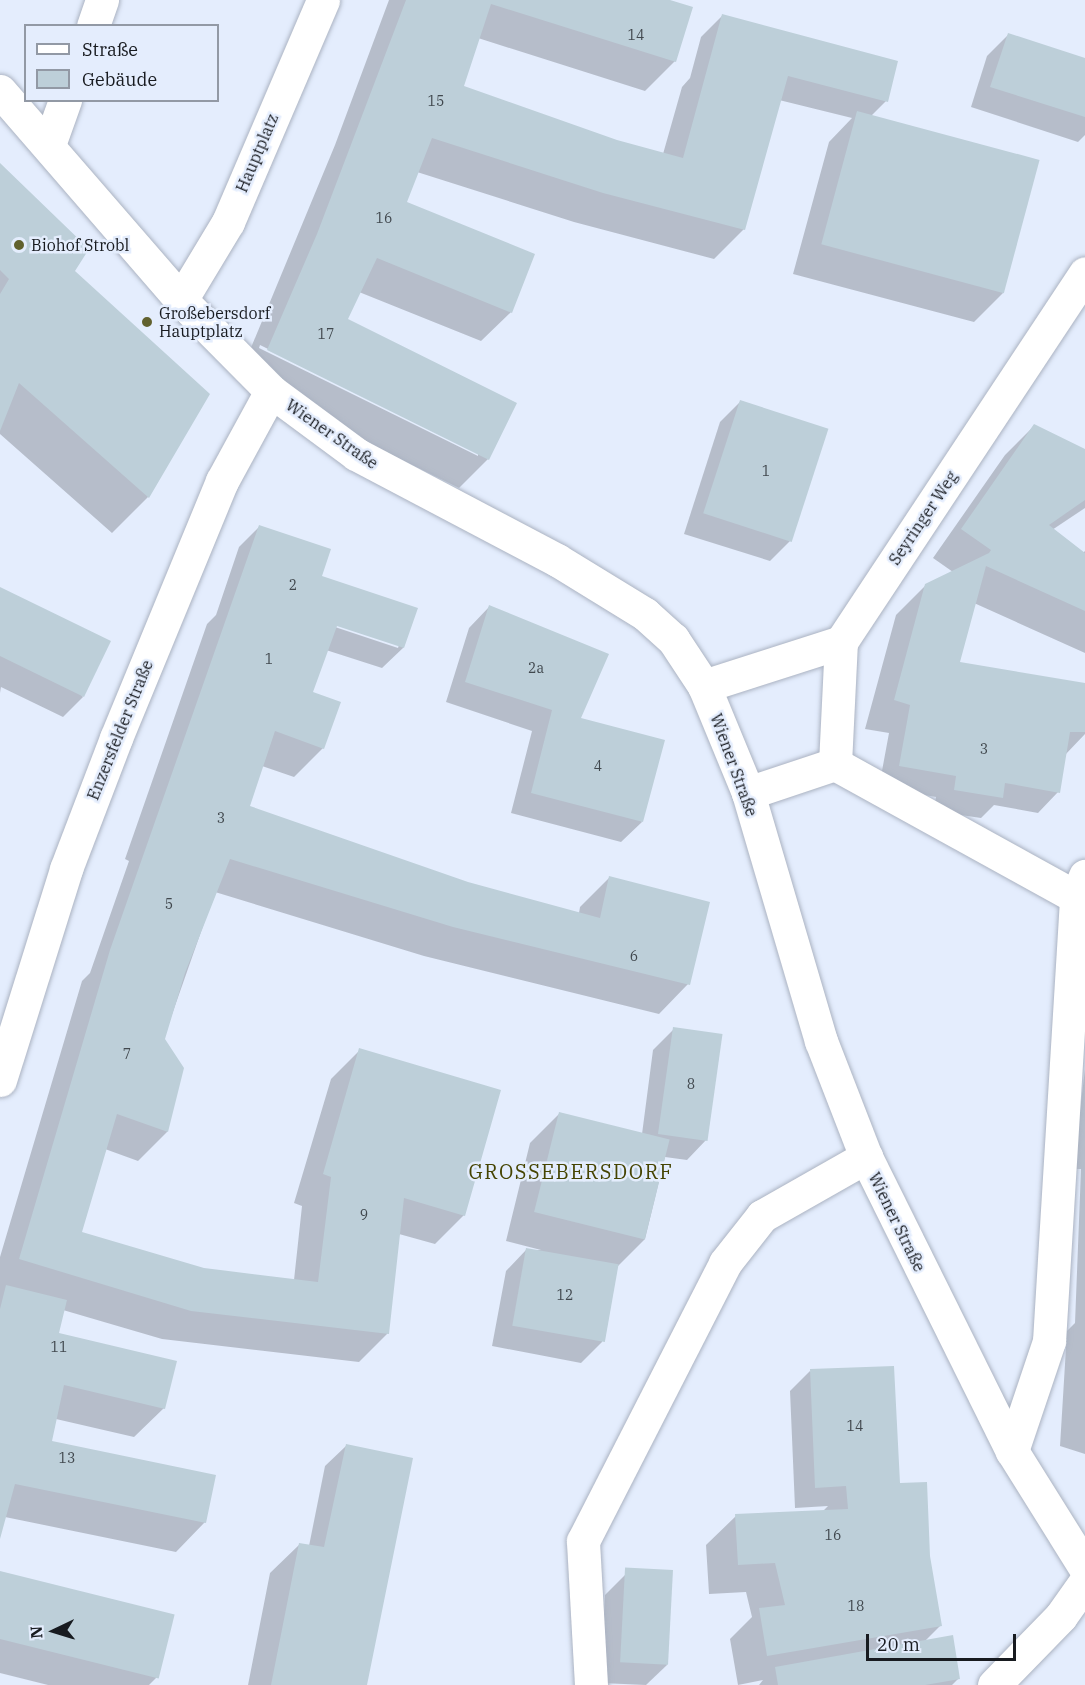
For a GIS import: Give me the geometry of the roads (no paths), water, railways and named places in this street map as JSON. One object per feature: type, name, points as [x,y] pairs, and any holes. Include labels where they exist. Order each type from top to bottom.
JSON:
[{"type":"street","points":[[94,24],[102,0]]},
{"type":"street","name":"Hauptplatz","points":[[182,300],[228,222],[323,0]]},
{"type":"street","name":"Wiener Straße","points":[[0,92],[49,145],[182,300],[271,391],[356,454],[557,560],[645,614],[673,639],[705,686],[748,793],[821,1041],[866,1157],[1012,1451],[1085,1568]]},
{"type":"street","points":[[49,145],[64,102]]},
{"type":"street","name":"Seyringer Weg","points":[[841,642],[1085,274]]},
{"type":"street","name":"Enzersfelder Straße","points":[[0,1080],[66,869],[116,738],[222,482],[271,391]]},
{"type":"street","points":[[705,686],[841,642],[835,764]]},
{"type":"street","points":[[748,793],[835,764],[1081,886],[1049,1341],[1012,1451]]},
{"type":"street","points":[[591,1685],[583,1541],[725,1263],[762,1216],[866,1157]]},
{"type":"street","points":[[994,1685],[1061,1616],[1085,1582]]},
{"type":"place","name":"Biohof Strobl","points":[[19,245]]},
{"type":"place","name":"Großebersdorf Hauptplatz","points":[[147,322]]},
{"type":"district","name":"GROSSEBERSDORF","points":[[571,1171]]}]
